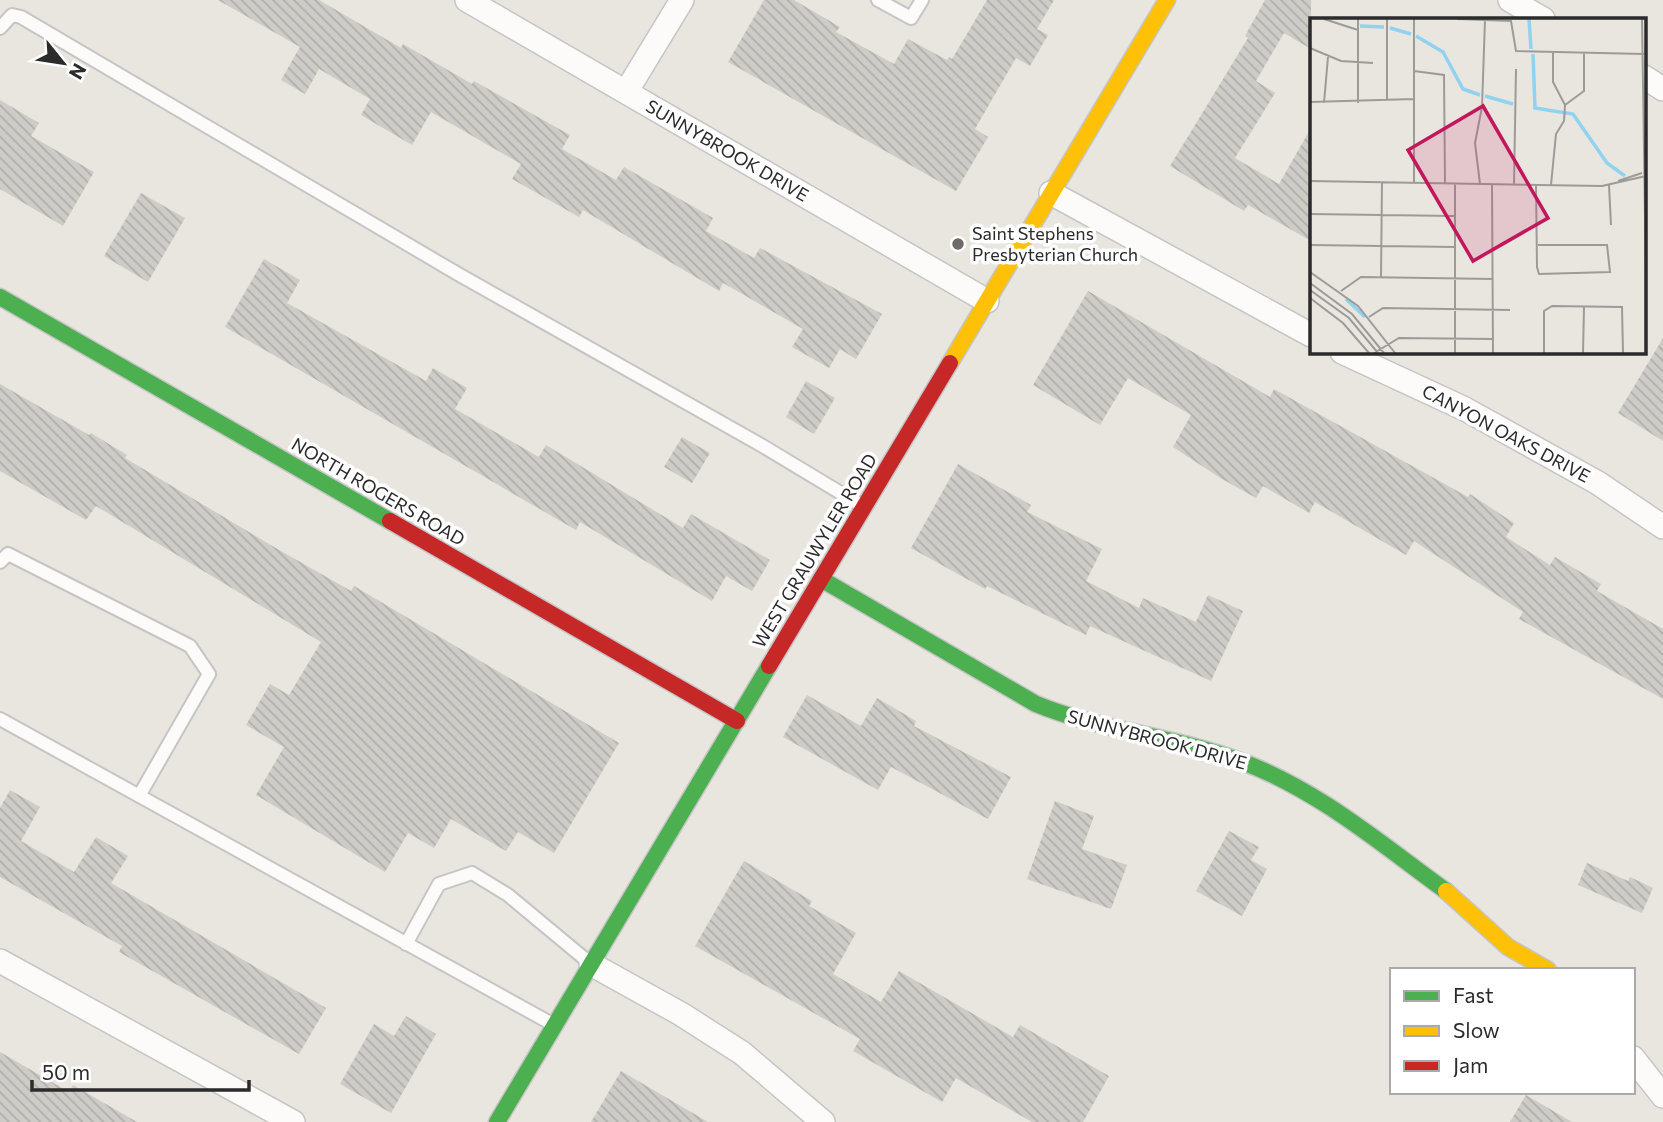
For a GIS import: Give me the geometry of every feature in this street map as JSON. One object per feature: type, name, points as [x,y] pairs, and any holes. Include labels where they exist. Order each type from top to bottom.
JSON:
[{"type":"street","name":"SUNNYBROOK DRIVE","points":[[467,0],[987,301]]},
{"type":"street","points":[[626,92],[682,0]]},
{"type":"street","name":"WEST GRAUWYLER ROAD","points":[[497,1122],[1167,0]]},
{"type":"street","points":[[1510,0],[1542,18]]},
{"type":"street","points":[[1646,78],[1663,89]]},
{"type":"street","points":[[1051,193],[1310,334]]},
{"type":"street","name":"NORTH ROGERS ROAD","points":[[0,297],[737,721]]},
{"type":"street","name":"CANYON OAKS DRIVE","points":[[1346,354],[1489,423],[1598,482],[1663,527]]},
{"type":"street","name":"SUNNYBROOK DRIVE","points":[[821,579],[1036,704],[1072,719],[1184,744],[1241,761],[1303,789],[1448,892],[1508,947],[1545,968]]},
{"type":"street","points":[[0,961],[293,1122]]},
{"type":"street","points":[[591,964],[681,1014],[742,1053],[823,1122]]},
{"type":"street","points":[[1635,1061],[1663,1096]]},
{"type":"lane","points":[[878,0],[911,18],[922,0]]},
{"type":"lane","points":[[0,28],[12,15],[21,17],[457,274],[761,445],[864,507]]},
{"type":"lane","points":[[0,562],[8,554],[190,646],[209,674],[139,796]]},
{"type":"lane","points":[[0,719],[555,1026]]},
{"type":"lane","points":[[406,944],[439,884],[472,873],[508,895],[591,964]]},
{"type":"building","points":[[218,0],[319,0],[401,48],[403,44],[472,84],[474,81],[570,135],[562,149],[616,180],[624,167],[713,218],[706,231],[754,258],[760,248],[882,314],[856,359],[840,349],[829,368],[792,347],[803,329],[723,283],[719,291],[583,210],[579,217],[512,179],[521,164],[431,112],[412,145],[361,115],[370,99],[319,69],[305,94],[281,80],[300,47]]},
{"type":"building","points":[[764,0],[794,0],[840,27],[836,32],[894,64],[908,39],[947,60],[949,57],[952,59],[987,0],[1054,0],[1037,29],[1048,35],[1030,66],[1016,58],[975,129],[988,137],[956,191],[728,62]]},
{"type":"building","points":[[1265,0],[1311,0],[1310,48],[1284,33],[1256,81],[1275,93],[1235,158],[1279,184],[1310,130],[1310,240],[1248,205],[1244,211],[1170,166],[1248,38],[1245,36]]},
{"type":"building","points":[[0,100],[39,123],[31,136],[94,172],[63,226],[0,189]]},
{"type":"building","points":[[141,193],[185,218],[148,282],[104,256]]},
{"type":"building","points":[[264,259],[300,280],[287,303],[426,381],[433,368],[467,388],[455,409],[539,457],[546,445],[683,528],[691,514],[770,560],[752,591],[726,576],[712,601],[580,522],[576,530],[225,327]]},
{"type":"building","points":[[1088,291],[1270,397],[1274,389],[1468,497],[1470,494],[1514,523],[1506,537],[1550,565],[1555,557],[1601,584],[1597,591],[1663,629],[1663,699],[1519,619],[1523,612],[1414,541],[1406,555],[1315,502],[1309,513],[1263,486],[1256,498],[1222,479],[1173,447],[1191,415],[1128,378],[1100,425],[1033,385]]},
{"type":"building","points":[[1663,338],[1663,441],[1618,413]]},
{"type":"building","points":[[806,381],[835,398],[814,434],[786,417]]},
{"type":"building","points":[[0,384],[89,435],[91,433],[127,455],[125,458],[274,547],[351,591],[354,586],[619,743],[554,853],[518,832],[506,851],[451,819],[434,848],[408,833],[385,872],[256,795],[284,747],[246,725],[270,684],[289,695],[321,642],[96,506],[86,520],[0,471]]},
{"type":"building","points":[[682,437],[710,453],[692,483],[664,467]]},
{"type":"building","points":[[958,464],[1031,505],[1027,512],[1102,549],[1086,581],[1139,608],[1143,598],[1196,622],[1208,595],[1243,611],[1211,681],[1090,626],[1086,635],[987,586],[985,589],[911,548]]},
{"type":"building","points":[[807,695],[861,726],[877,698],[916,721],[914,726],[1011,777],[988,819],[891,767],[878,790],[783,737]]},
{"type":"building","points":[[10,790],[40,807],[21,841],[74,872],[96,837],[128,856],[111,883],[326,1008],[299,1054],[119,952],[122,946],[0,877],[0,808]]},
{"type":"building","points":[[1055,801],[1094,816],[1082,849],[1127,865],[1111,909],[1027,879]]},
{"type":"building","points":[[1229,831],[1259,847],[1251,860],[1267,869],[1242,916],[1196,891]]},
{"type":"building","points":[[744,861],[812,901],[809,906],[856,933],[833,974],[881,1002],[899,971],[1013,1037],[1020,1025],[1109,1076],[1083,1122],[1032,1122],[956,1078],[942,1102],[853,1051],[860,1039],[695,946]]},
{"type":"building","points":[[1587,863],[1628,881],[1630,877],[1653,888],[1642,913],[1578,885]]},
{"type":"building","points":[[406,1016],[436,1034],[391,1113],[340,1084],[374,1024],[394,1036]]},
{"type":"building","points":[[0,1052],[69,1092],[73,1085],[137,1122],[0,1122]]},
{"type":"building","points":[[621,1071],[708,1122],[591,1122]]},
{"type":"building","points":[[1526,1095],[1572,1122],[1510,1122]]},
{"type":"traffic: fast","points":[[0,297],[390,521]]},
{"type":"traffic: fast","points":[[821,579],[1036,704],[1086,721],[1215,752],[1268,773],[1348,819],[1446,891]]},
{"type":"traffic: fast","points":[[497,1122],[769,666]]},
{"type":"traffic: slow","points":[[950,363],[1167,0]]},
{"type":"traffic: slow","points":[[1446,891],[1508,947],[1545,968]]},
{"type":"traffic: jam","points":[[769,666],[950,363]]},
{"type":"traffic: jam","points":[[390,521],[737,721]]},
{"type":"place","name":"Saint Stephens Presbyterian Church","points":[[958,244]]}]
